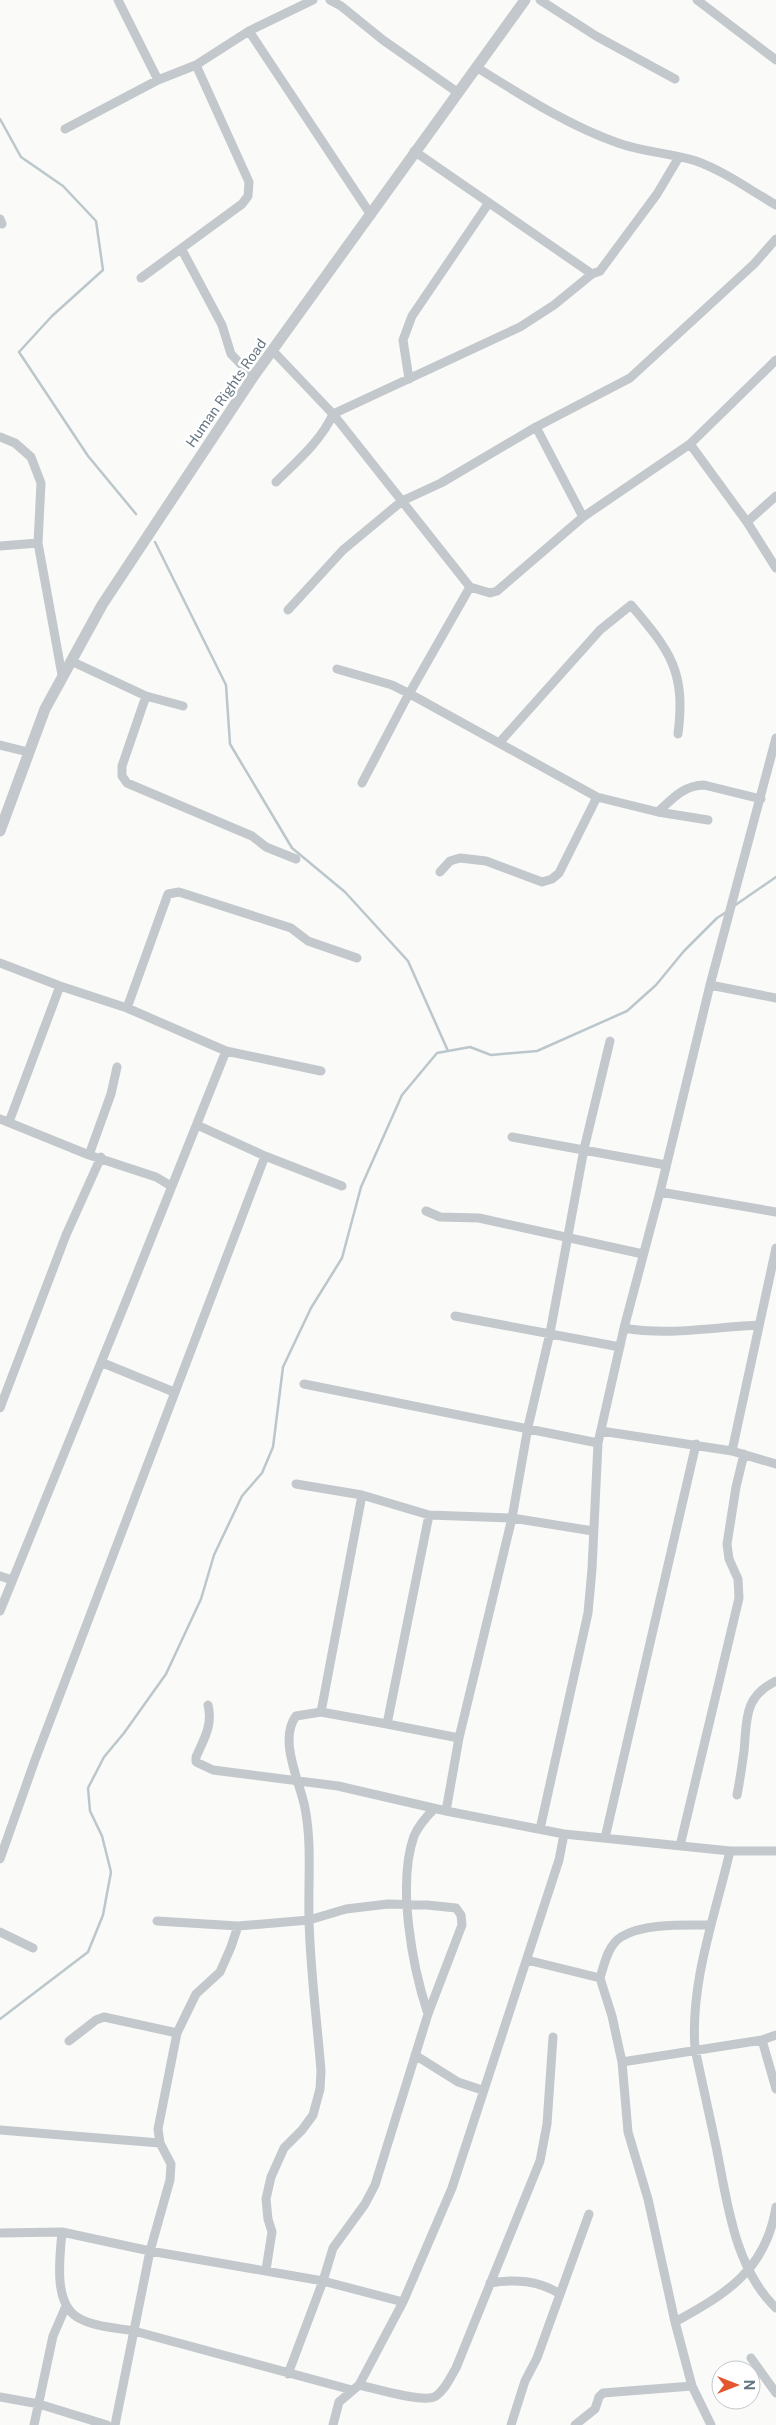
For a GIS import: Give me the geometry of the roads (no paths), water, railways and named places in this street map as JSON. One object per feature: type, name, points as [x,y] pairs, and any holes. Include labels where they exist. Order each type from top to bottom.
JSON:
[{"type":"street","points":[[118,0],[158,80]]},
{"type":"street","points":[[65,129],[158,80],[196,65],[248,32],[313,0]]},
{"type":"street","points":[[330,0],[341,6],[383,40],[458,92]]},
{"type":"street","name":"Human Rights Road","points":[[0,831],[45,709],[102,604],[253,377],[371,215],[414,151],[525,0]]},
{"type":"street","points":[[540,0],[596,36],[675,79]]},
{"type":"street","points":[[698,0],[776,60]]},
{"type":"street","points":[[248,32],[371,215]]},
{"type":"street","points":[[141,278],[182,250],[242,204],[248,196],[249,182],[196,65]]},
{"type":"street","points":[[476,67],[524,97],[593,133],[641,150],[698,162],[725,175],[776,205]]},
{"type":"street","points":[[414,151],[488,204],[554,246],[592,274]]},
{"type":"street","points":[[276,482],[326,429],[333,414],[520,327],[554,305],[592,274],[600,271],[625,240],[657,194],[678,157]]},
{"type":"street","points":[[409,379],[403,340],[412,316],[488,204]]},
{"type":"street","points":[[288,610],[342,550],[402,501],[441,482],[536,427],[630,378],[754,264],[776,239]]},
{"type":"street","points":[[182,250],[222,325],[231,354],[253,377]]},
{"type":"street","points":[[273,351],[333,414],[470,587],[490,593],[497,590],[583,517],[690,444],[776,360]]},
{"type":"street","points":[[536,427],[583,517]]},
{"type":"street","points":[[0,437],[15,443],[31,457],[42,483],[38,543],[62,675]]},
{"type":"street","points":[[690,444],[747,522],[776,568]]},
{"type":"street","points":[[747,522],[776,496]]},
{"type":"street","points":[[0,546],[38,543]]},
{"type":"street","points":[[362,783],[470,587]]},
{"type":"street","points":[[500,742],[590,641],[631,605],[666,647],[676,671],[682,704],[678,734]]},
{"type":"street","points":[[71,661],[146,696],[183,706]]},
{"type":"street","points":[[337,669],[392,685],[500,742],[597,797],[658,812],[708,820]]},
{"type":"street","points":[[146,696],[122,766],[122,776],[127,783],[252,836],[266,847],[296,859]]},
{"type":"street","points":[[540,1829],[588,1614],[600,1431],[710,985],[776,738]]},
{"type":"street","points":[[0,745],[28,752]]},
{"type":"street","points":[[658,812],[684,789],[696,785],[704,785],[761,799]]},
{"type":"street","points":[[440,872],[450,861],[469,858],[486,861],[542,882],[552,879],[559,873],[597,797]]},
{"type":"street","points":[[127,1008],[168,894],[173,892],[179,892],[291,928],[308,941],[357,958]]},
{"type":"street","points":[[0,963],[60,986],[127,1008],[226,1051],[321,1071]]},
{"type":"street","points":[[710,985],[776,998]]},
{"type":"street","points":[[9,1122],[60,986]]},
{"type":"street","points":[[446,1811],[459,1738],[512,1518],[528,1427],[550,1333],[584,1149],[610,1041]]},
{"type":"street","points":[[0,1611],[103,1363],[171,1186],[226,1051]]},
{"type":"street","points":[[89,1155],[111,1094],[117,1067]]},
{"type":"street","points":[[0,1119],[89,1155],[101,1157],[156,1177],[171,1186]]},
{"type":"street","points":[[197,1125],[264,1156],[342,1186]]},
{"type":"street","points":[[512,1137],[666,1165]]},
{"type":"street","points":[[0,1859],[35,1760],[108,1572],[264,1156]]},
{"type":"street","points":[[0,1408],[66,1235],[101,1157]]},
{"type":"street","points":[[660,1192],[776,1212]]},
{"type":"street","points":[[426,1211],[440,1217],[480,1218],[643,1254]]},
{"type":"street","points":[[732,1451],[776,1248]]},
{"type":"street","points":[[455,1316],[493,1325],[550,1333],[620,1347]]},
{"type":"street","points":[[624,1328],[636,1330],[708,1330],[759,1325]]},
{"type":"street","points":[[103,1363],[174,1392]]},
{"type":"street","points":[[304,1384],[528,1427],[598,1443]]},
{"type":"street","points":[[600,1431],[696,1444],[732,1451],[776,1464]]},
{"type":"street","points":[[606,1838],[696,1444]]},
{"type":"street","points":[[680,1846],[740,1598],[738,1580],[729,1559],[727,1544],[736,1487],[744,1454]]},
{"type":"street","points":[[296,1484],[362,1495],[429,1515],[512,1518],[593,1531]]},
{"type":"street","points":[[321,1712],[362,1495]]},
{"type":"street","points":[[387,1724],[429,1515]]},
{"type":"street","points":[[0,1576],[12,1580]]},
{"type":"street","points":[[738,1795],[746,1715],[751,1704],[766,1686],[776,1681]]},
{"type":"street","points":[[208,1706],[211,1717],[210,1726],[196,1757],[196,1762],[213,1770],[372,1792],[446,1811],[564,1834],[730,1851],[776,1851]]},
{"type":"street","points":[[266,2270],[272,2232],[268,2219],[266,2199],[271,2177],[284,2148],[302,2130],[313,2114],[320,2089],[321,2071],[309,1920],[308,1842],[304,1807],[295,1780],[289,1737],[292,1722],[296,1716],[321,1712],[459,1738]]},
{"type":"street","points":[[428,2014],[421,1995],[406,1904],[413,1840],[415,1834],[434,1808]]},
{"type":"street","points":[[333,2425],[340,2402],[355,2387],[403,2302],[452,2188],[482,2090],[559,1860],[564,1834]]},
{"type":"street","points":[[730,1851],[716,1910],[710,1926],[694,2025],[695,2049],[734,2228],[749,2271],[766,2298],[776,2308]]},
{"type":"street","points":[[157,1921],[238,1926],[309,1920],[346,1909],[406,1904],[456,1908],[461,1915],[462,1925],[428,2014],[375,2184],[364,2204],[333,2248],[324,2281],[288,2374]]},
{"type":"street","points":[[115,2425],[150,2251],[170,2180],[171,2164],[160,2143],[158,2129],[177,2033],[196,1994],[220,1972],[238,1926]]},
{"type":"street","points":[[710,1926],[662,1926],[620,1937],[607,1954],[600,1978],[612,2016],[622,2062],[628,2132],[648,2199],[675,2322],[692,2386],[711,2425]]},
{"type":"street","points":[[0,1932],[33,1948]]},
{"type":"street","points":[[527,1960],[600,1978]]},
{"type":"street","points":[[69,2041],[96,2020],[104,2017],[177,2033]]},
{"type":"street","points":[[622,2062],[695,2049],[762,2040],[776,2035]]},
{"type":"street","points":[[62,2232],[59,2272],[66,2306],[77,2317],[101,2326],[134,2332],[288,2374],[423,2399],[434,2398],[444,2388],[456,2368],[540,2161],[547,2124],[553,2037]]},
{"type":"street","points":[[762,2040],[776,2089]]},
{"type":"street","points":[[415,2055],[458,2082],[482,2090]]},
{"type":"street","points":[[0,2130],[160,2143]]},
{"type":"street","points":[[675,2322],[718,2298],[749,2271],[766,2244],[776,2207]]},
{"type":"street","points":[[511,2425],[525,2381],[537,2358],[589,2214]]},
{"type":"street","points":[[0,2233],[62,2232],[150,2251],[324,2281],[403,2302]]},
{"type":"street","points":[[490,2283],[509,2280],[534,2282],[560,2294]]},
{"type":"street","points":[[34,2425],[53,2336],[66,2306]]},
{"type":"street","points":[[751,2358],[776,2393]]},
{"type":"street","points":[[574,2425],[595,2409],[599,2396],[603,2393],[692,2386]]},
{"type":"street","points":[[0,2397],[39,2404],[106,2425]]},
{"type":"waterway","points":[[0,119],[21,157],[63,186],[96,221],[103,270],[52,316],[19,352],[88,456],[136,514]]},
{"type":"waterway","points":[[155,542],[226,685],[230,744],[292,848],[345,892],[408,961],[448,1051]]},
{"type":"waterway","points":[[734,906],[776,877]]},
{"type":"waterway","points":[[0,2019],[88,1952],[103,1915],[111,1872],[102,1836],[90,1811],[88,1788],[104,1757],[124,1733],[166,1674],[201,1599],[214,1555],[242,1496],[262,1473],[273,1447],[283,1367],[311,1308],[342,1258],[361,1187],[402,1095],[437,1053],[470,1047],[491,1055],[537,1051],[627,1011],[656,985],[684,951],[717,918],[728,911]]}]
